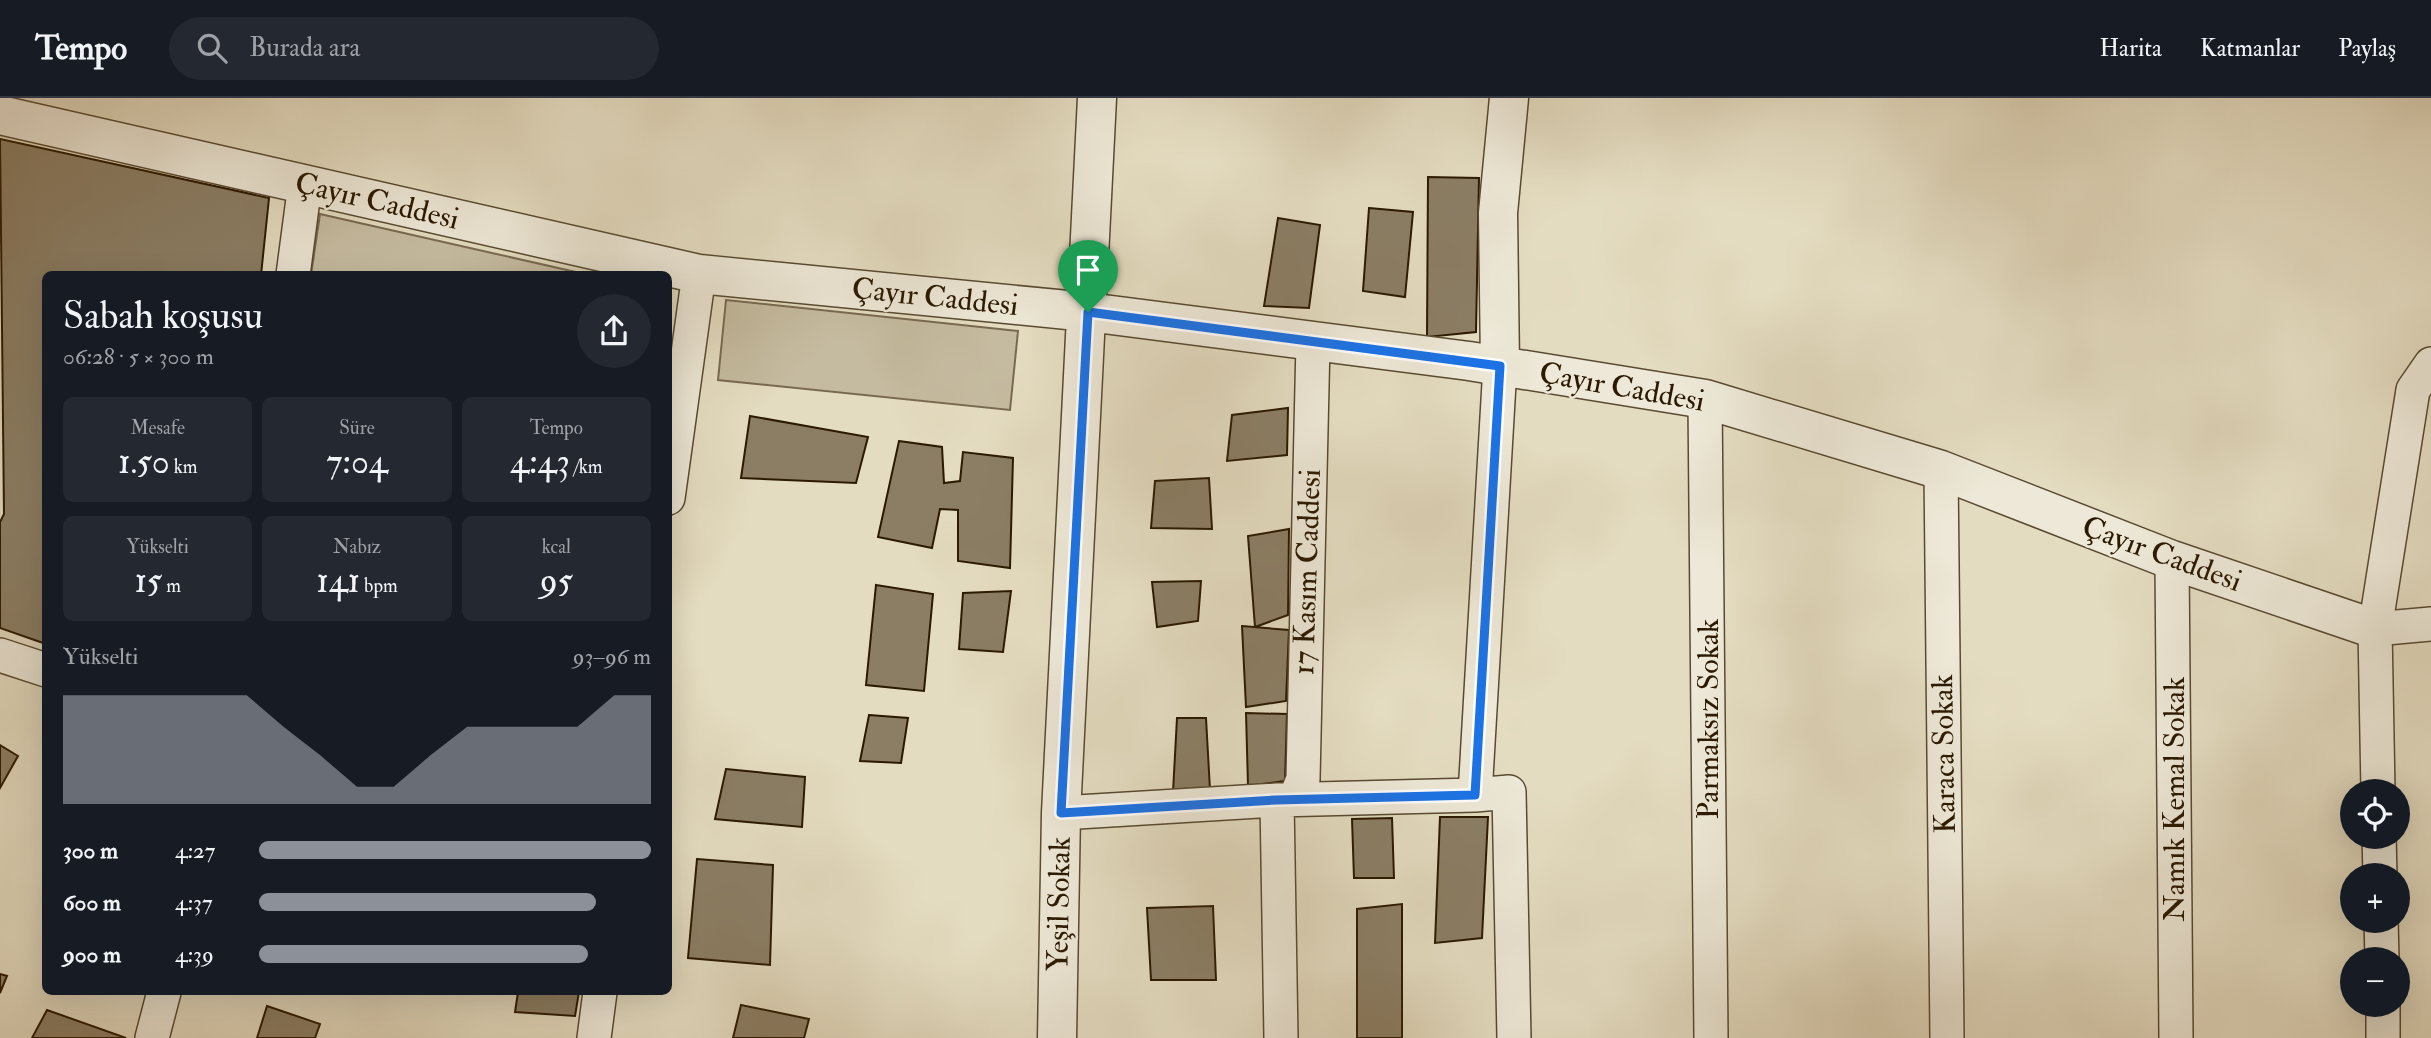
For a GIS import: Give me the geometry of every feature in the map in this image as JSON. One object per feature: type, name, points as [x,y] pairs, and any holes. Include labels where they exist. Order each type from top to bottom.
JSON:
[{"type":"street","name":"Yeşil Sokak","points":[[1056,1038],[1061,813],[1097,98]]},
{"type":"street","points":[[1475,795],[1500,366],[1497,213],[1508,98]]},
{"type":"street","name":"Çayır Caddesi","points":[[0,115],[699,274],[1088,312],[1500,366],[1705,399],[1941,470],[2172,560],[2375,629],[2431,624]]},
{"type":"street","points":[[294,271],[305,184]]},
{"type":"street","points":[[672,469],[699,274]]},
{"type":"street","name":"17 Kasım Caddesi","points":[[1281,1038],[1286,799],[1303,779],[1313,342]]},
{"type":"street","points":[[2378,779],[2375,629],[2413,390],[2431,364]]},
{"type":"street","name":"Parmaksız Sokak","points":[[1705,399],[1710,1038]]},
{"type":"street","name":"Karaca Sokak","points":[[1941,470],[1947,1038]]},
{"type":"street","name":"Namık Kemal Sokak","points":[[2172,560],[2176,1038]]},
{"type":"street","points":[[0,655],[42,669]]},
{"type":"street","points":[[1061,813],[1286,799],[1509,792],[1514,1038]]},
{"type":"street","points":[[152,1038],[163,995]]},
{"type":"street","points":[[594,1038],[600,995]]},
{"type":"street","points":[[2382,1017],[2383,1038]]},
{"type":"shaded area","points":[[320,214],[571,271],[312,271]]},
{"type":"shaded area","points":[[726,300],[1018,331],[1010,410],[718,380]]},
{"type":"building","points":[[0,139],[269,198],[261,271],[42,271],[42,643],[0,628],[0,522],[4,514]]},
{"type":"building","points":[[1428,177],[1479,178],[1476,332],[1427,337]]},
{"type":"building","points":[[1369,208],[1413,212],[1405,297],[1363,291]]},
{"type":"building","points":[[1278,218],[1320,225],[1309,308],[1264,306]]},
{"type":"building","points":[[1288,408],[1287,455],[1227,461],[1232,415]]},
{"type":"building","points":[[750,416],[868,437],[856,483],[741,478]]},
{"type":"building","points":[[899,441],[942,447],[944,483],[960,481],[963,452],[1013,458],[1010,568],[958,561],[958,510],[940,509],[932,548],[878,537]]},
{"type":"building","points":[[1209,478],[1212,529],[1151,528],[1155,481]]},
{"type":"building","points":[[1289,529],[1288,615],[1255,627],[1248,536]]},
{"type":"building","points":[[1201,581],[1198,621],[1157,627],[1152,582]]},
{"type":"building","points":[[876,585],[933,594],[924,691],[866,685]]},
{"type":"building","points":[[1011,591],[1003,652],[959,649],[963,593]]},
{"type":"building","points":[[1242,626],[1289,630],[1286,701],[1246,707]]},
{"type":"building","points":[[1246,713],[1287,714],[1285,781],[1248,786]]},
{"type":"building","points":[[869,715],[908,718],[901,763],[860,761]]},
{"type":"building","points":[[1177,718],[1206,718],[1210,790],[1173,792]]},
{"type":"building","points":[[0,745],[18,756],[0,788]]},
{"type":"building","points":[[726,769],[805,777],[802,827],[715,819]]},
{"type":"building","points":[[1440,817],[1488,817],[1482,938],[1435,943]]},
{"type":"building","points":[[1392,818],[1394,878],[1354,878],[1352,819]]},
{"type":"building","points":[[697,859],[773,865],[770,965],[688,958]]},
{"type":"building","points":[[1402,904],[1402,1038],[1357,1038],[1357,909]]},
{"type":"building","points":[[1213,906],[1216,980],[1151,980],[1147,908]]},
{"type":"building","points":[[0,974],[7,976],[0,993]]},
{"type":"building","points":[[518,995],[578,995],[575,1016],[515,1012]]},
{"type":"building","points":[[741,1005],[809,1019],[804,1038],[733,1038]]},
{"type":"building","points":[[267,1006],[320,1024],[315,1038],[257,1038]]},
{"type":"building","points":[[47,1010],[126,1038],[32,1038]]},
{"type":"route","points":[[1088,312],[1500,366],[1475,795],[1276,800],[1061,813],[1088,312]]}]
